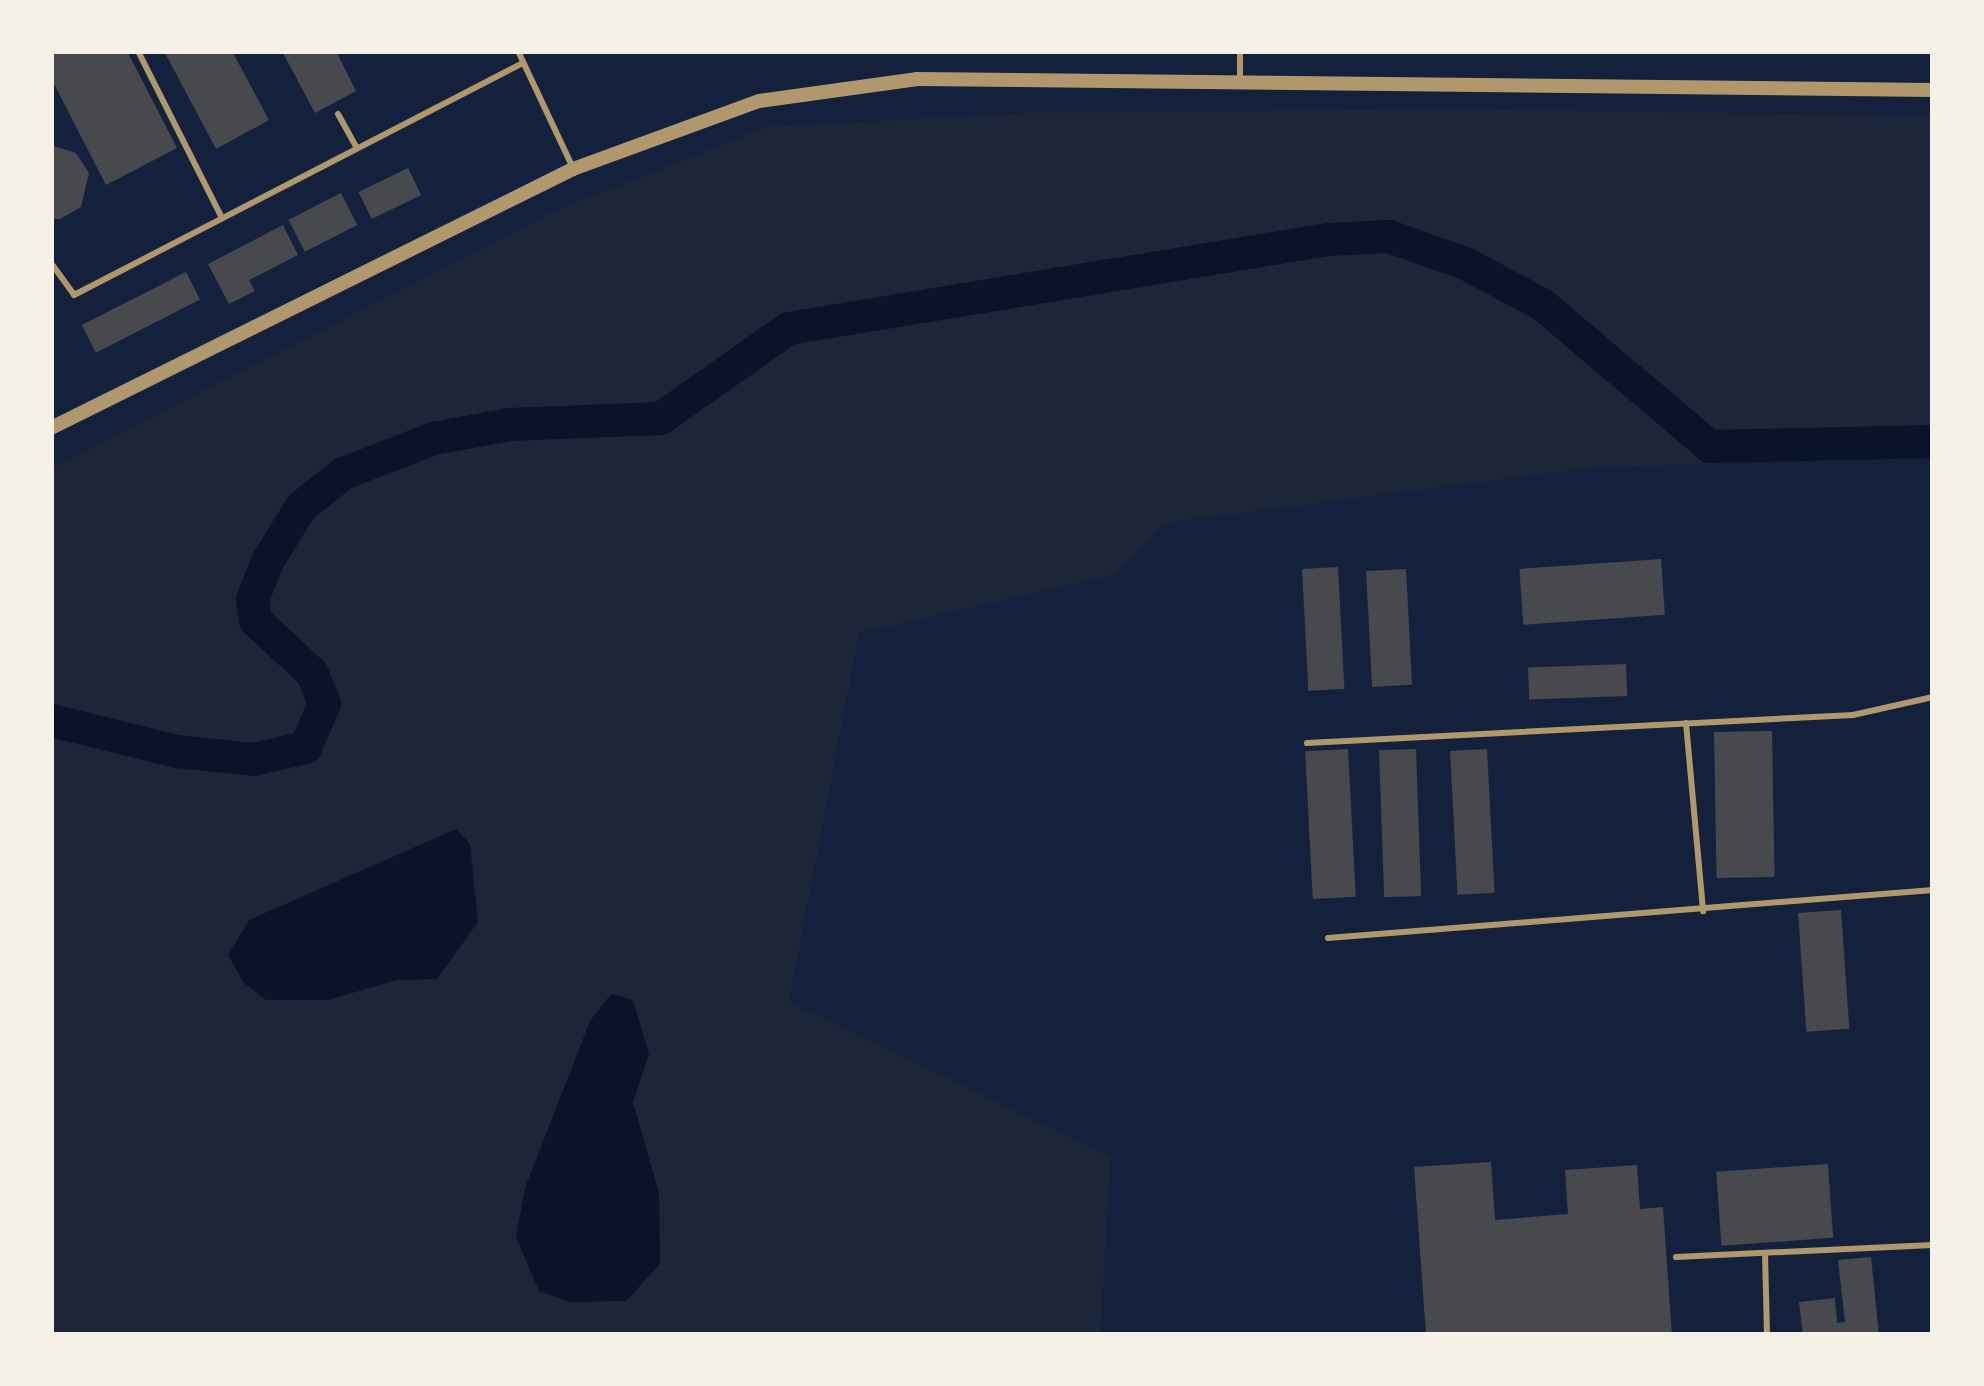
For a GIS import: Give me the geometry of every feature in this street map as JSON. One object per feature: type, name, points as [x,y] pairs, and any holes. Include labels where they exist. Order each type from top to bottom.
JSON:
[{"type":"street","points":[[51,428],[573,169],[759,101],[917,79],[1933,90]]},
{"type":"lane","points":[[138,51],[222,218]]},
{"type":"lane","points":[[518,51],[573,169]]},
{"type":"lane","points":[[1239,82],[1240,51]]},
{"type":"lane","points":[[51,263],[74,295],[524,63]]},
{"type":"lane","points":[[338,114],[357,148]]},
{"type":"lane","points":[[1307,743],[1853,715],[1933,697]]},
{"type":"lane","points":[[1686,723],[1703,913]]},
{"type":"lane","points":[[1328,938],[1703,913],[1933,890]]},
{"type":"lane","points":[[1676,1257],[1933,1245]]},
{"type":"lane","points":[[1765,1253],[1767,1335]]},
{"type":"shaded area","points":[[1447,109],[1933,116],[1933,455],[1588,468],[1164,523],[1116,574],[859,633],[789,1002],[1111,1157],[1100,1335],[51,1335],[51,469],[557,210],[767,127],[1026,113]]},
{"type":"shaded area","points":[[456,829],[470,844],[478,922],[437,979],[397,980],[328,1000],[266,1000],[244,983],[228,955],[249,920]]},
{"type":"shaded area","points":[[611,994],[633,1000],[649,1054],[633,1102],[659,1193],[660,1264],[626,1301],[571,1302],[539,1291],[516,1237],[525,1188],[590,1021]]},
{"type":"building","points":[[51,51],[127,51],[177,148],[106,185],[51,78]]},
{"type":"building","points":[[164,51],[232,51],[269,120],[216,149]]},
{"type":"building","points":[[282,51],[336,51],[356,91],[315,113]]},
{"type":"building","points":[[51,145],[76,153],[89,173],[81,207],[60,219],[51,219]]},
{"type":"building","points":[[408,168],[421,195],[372,219],[359,192]]},
{"type":"building","points":[[341,193],[357,225],[305,252],[288,220]]},
{"type":"building","points":[[283,225],[298,255],[249,280],[255,291],[229,304],[208,264]]},
{"type":"building","points":[[186,272],[200,300],[96,353],[82,325]]},
{"type":"building","points":[[1661,559],[1665,615],[1523,625],[1519,569]]},
{"type":"building","points":[[1338,567],[1344,689],[1308,691],[1302,569]]},
{"type":"building","points":[[1406,569],[1412,685],[1372,687],[1366,571]]},
{"type":"building","points":[[1626,664],[1627,696],[1529,699],[1528,667]]},
{"type":"building","points":[[1772,731],[1775,877],[1717,878],[1714,732]]},
{"type":"building","points":[[1348,749],[1356,897],[1313,899],[1305,751]]},
{"type":"building","points":[[1416,749],[1421,896],[1384,897],[1379,750]]},
{"type":"building","points":[[1487,749],[1495,893],[1458,895],[1450,751]]},
{"type":"building","points":[[1841,910],[1849,1029],[1806,1032],[1798,913]]},
{"type":"building","points":[[1491,1162],[1495,1220],[1568,1214],[1565,1170],[1637,1165],[1640,1209],[1663,1207],[1672,1335],[1426,1335],[1414,1167]]},
{"type":"building","points":[[1828,1164],[1833,1238],[1721,1246],[1716,1172]]},
{"type":"building","points":[[1871,1257],[1879,1335],[1803,1335],[1799,1302],[1835,1298],[1837,1323],[1845,1322],[1838,1260]]},
{"type":"waterway","points":[[51,720],[176,751],[253,759],[305,747],[324,703],[312,673],[255,620],[252,599],[267,561],[301,506],[343,473],[433,438],[509,424],[660,418],[788,328],[1328,239],[1389,236],[1467,264],[1543,305],[1709,446],[1933,441]]}]
